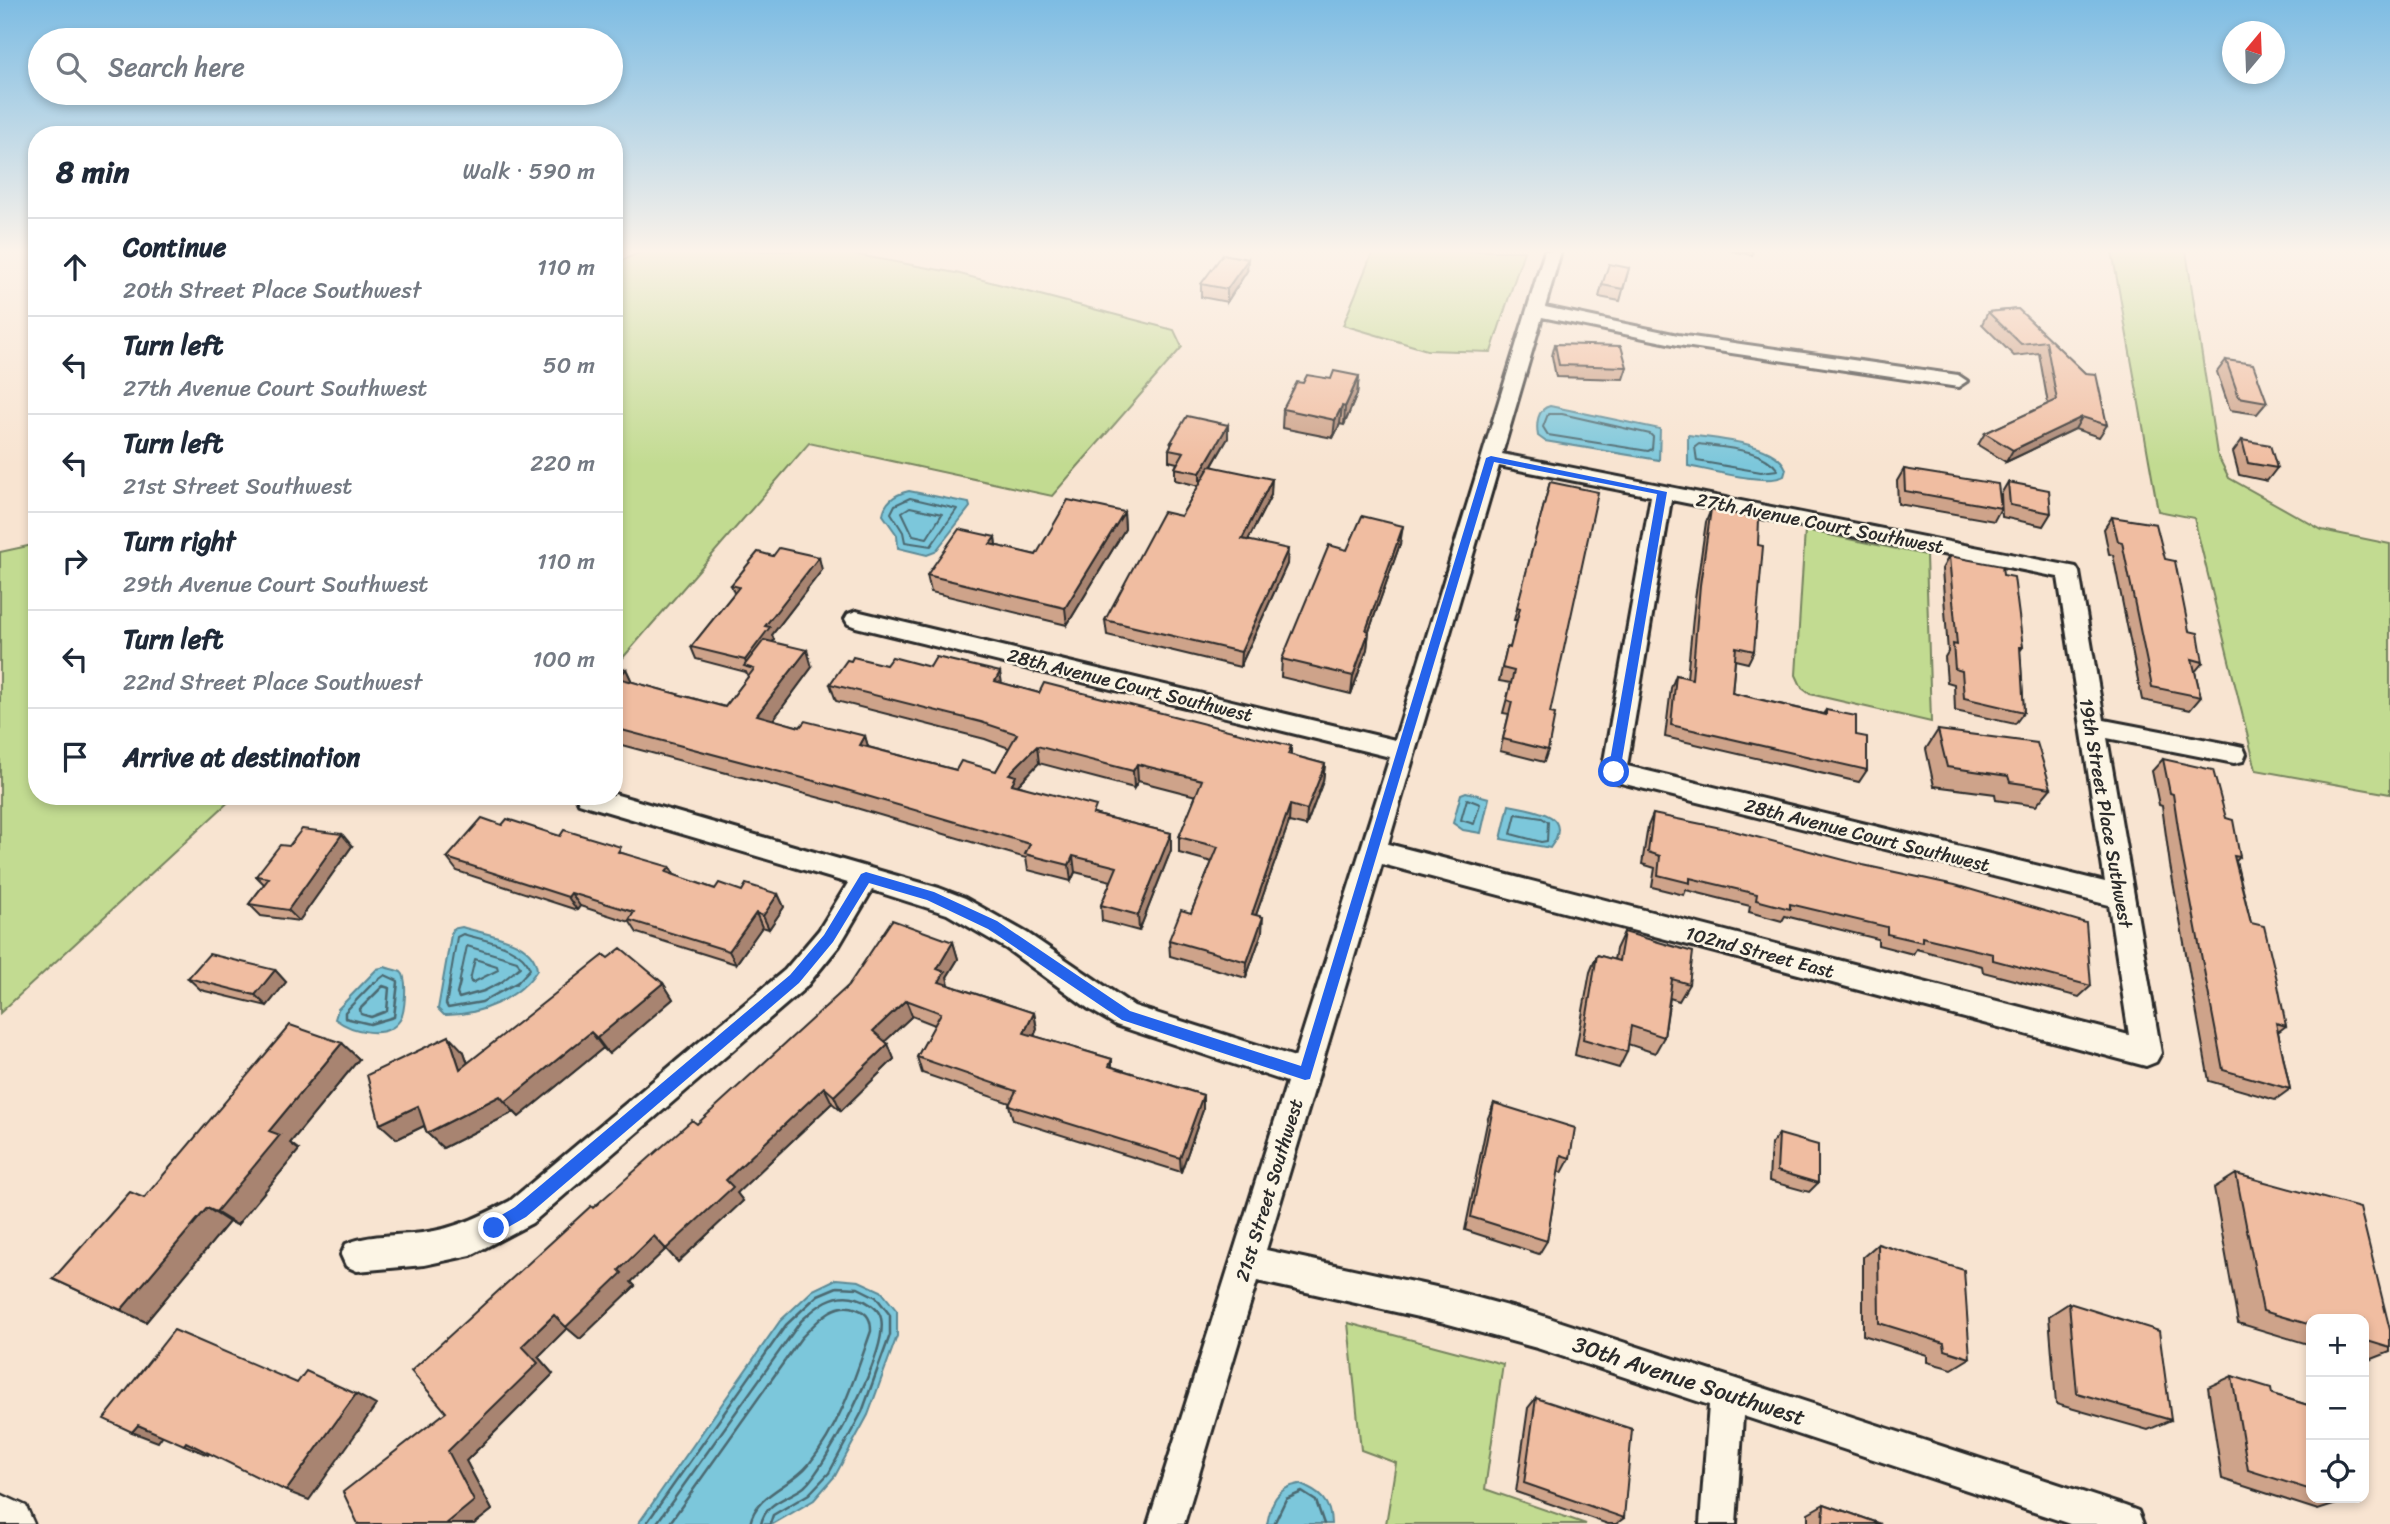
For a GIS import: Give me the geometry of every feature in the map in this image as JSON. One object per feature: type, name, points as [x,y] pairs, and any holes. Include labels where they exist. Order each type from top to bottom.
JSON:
[{"type":"street","name":"21st Street Southwest","points":[[1166,1524],[1404,751],[1532,322]]},
{"type":"street","points":[[1594,322],[1690,342],[1958,381]]},
{"type":"street","name":"27th Avenue Court Southwest","points":[[1491,458],[2068,572]]},
{"type":"street","name":"28th Avenue Court Southwest","points":[[1662,492],[1614,772],[2121,897]]},
{"type":"street","name":"19th Street Place Suthwest","points":[[2068,572],[2146,1053]]},
{"type":"street","name":"28th Avenue Court Southwest","points":[[856,619],[1404,751]]},
{"type":"street","points":[[2091,726],[2234,754]]},
{"type":"street","points":[[619,805],[930,896],[993,925],[1126,1016],[1305,1074]]},
{"type":"street","name":"102nd Street East","points":[[1373,851],[2146,1053]]},
{"type":"street","points":[[357,1255],[424,1249],[471,1239],[521,1212],[794,979],[829,938],[866,877]]},
{"type":"street","name":"30th Avenue Southwest","points":[[1247,1262],[1445,1306],[1538,1331],[2125,1524]]},
{"type":"street","points":[[1718,1524],[1727,1393]]},
{"type":"street","points":[[0,1520],[8,1524]]},
{"type":"green space","points":[[623,322],[1144,322],[1174,330],[1182,347],[1052,496],[809,443],[623,658]]},
{"type":"green space","points":[[1344,322],[1501,322],[1491,352],[1427,350],[1343,325]]},
{"type":"green space","points":[[2125,322],[2197,322],[2217,454],[2229,478],[2322,530],[2390,544],[2390,794],[2256,770],[2194,518],[2158,511]]},
{"type":"green space","points":[[1805,530],[1926,555],[1931,722],[1810,694],[1802,688],[1796,675]]},
{"type":"green space","points":[[28,546],[28,805],[225,805],[0,1013],[0,552]]},
{"type":"green space","points":[[1348,1323],[1503,1364],[1485,1489],[1586,1524],[1386,1524],[1396,1463],[1361,1450]]},
{"type":"water","points":[[1550,406],[1660,429],[1659,460],[1545,441],[1538,436],[1537,422],[1542,410]]},
{"type":"water","points":[[1688,435],[1757,447],[1780,460],[1786,469],[1784,476],[1776,479],[1752,478],[1688,466]]},
{"type":"water","points":[[909,491],[969,503],[970,507],[935,552],[927,555],[898,548],[897,535],[883,515],[892,498]]},
{"type":"water","points":[[1466,792],[1489,798],[1481,833],[1463,830],[1453,823],[1461,794]]},
{"type":"water","points":[[1509,805],[1539,812],[1555,820],[1558,827],[1557,836],[1550,848],[1501,839]]},
{"type":"water","points":[[462,927],[518,945],[534,960],[537,970],[520,989],[496,1004],[457,1015],[444,1015],[438,1009],[452,929]]},
{"type":"water","points":[[385,967],[401,972],[405,981],[400,1020],[386,1030],[368,1032],[335,1019],[338,1009],[377,969]]},
{"type":"water","points":[[836,1279],[859,1281],[881,1291],[897,1311],[897,1336],[868,1415],[835,1476],[814,1500],[773,1524],[638,1524],[780,1321],[813,1290]]},
{"type":"water","points":[[1299,1484],[1312,1490],[1326,1503],[1331,1524],[1267,1524],[1270,1509],[1280,1493]]},
{"type":"building","points":[[1998,322],[2032,322],[2085,373],[2096,374],[2107,425],[2082,417],[2013,450],[1985,433],[2057,400],[2046,341],[2021,344]]},
{"type":"building","points":[[1555,344],[1621,346],[1627,367],[1559,365]]},
{"type":"building","points":[[2226,360],[2253,364],[2267,402],[2239,397]]},
{"type":"building","points":[[1334,371],[1359,376],[1345,407],[1342,406],[1335,420],[1283,409],[1297,382],[1303,383],[1307,375],[1331,379]]},
{"type":"building","points":[[1187,416],[1228,425],[1200,473],[1175,468],[1184,452],[1169,449]]},
{"type":"building","points":[[2242,440],[2270,445],[2277,468],[2248,463]]},
{"type":"building","points":[[1210,466],[1272,479],[1242,539],[1288,549],[1241,652],[1105,620],[1163,512],[1181,516]]},
{"type":"building","points":[[1904,469],[1998,484],[2001,508],[1905,491]]},
{"type":"building","points":[[1550,482],[1598,492],[1550,713],[1555,714],[1548,750],[1503,739],[1512,702],[1507,700],[1514,671],[1502,668],[1507,647],[1510,648],[1520,608],[1517,607]]},
{"type":"building","points":[[2008,482],[2049,490],[2051,513],[2010,505]]},
{"type":"building","points":[[1068,500],[1124,512],[1065,608],[927,575],[959,529],[995,537],[990,544],[1036,555]]},
{"type":"building","points":[[1711,509],[1759,519],[1758,545],[1763,546],[1754,651],[1736,647],[1732,693],[1826,715],[1826,710],[1856,716],[1856,735],[1867,737],[1867,770],[1671,725],[1676,675],[1692,679],[1700,585]]},
{"type":"building","points":[[1362,516],[1403,526],[1366,630],[1369,631],[1353,676],[1282,659],[1329,545],[1347,550]]},
{"type":"building","points":[[2112,517],[2156,524],[2165,559],[2175,561],[2189,631],[2198,633],[2203,662],[2192,659],[2201,697],[2152,687],[2122,542],[2118,541]]},
{"type":"building","points":[[779,548],[819,557],[765,626],[770,627],[745,660],[691,647],[739,587],[731,585],[758,552],[773,556]]},
{"type":"building","points":[[1949,556],[2002,566],[2003,575],[2014,577],[2023,647],[2020,647],[2024,712],[1964,698],[1962,671],[1955,669],[1953,644],[1957,645]]},
{"type":"building","points":[[764,640],[807,650],[757,715],[800,727],[805,721],[865,736],[860,745],[956,770],[961,761],[996,771],[1017,734],[981,722],[830,684],[847,660],[851,661],[853,657],[886,665],[892,657],[930,667],[936,657],[1000,672],[995,681],[1039,693],[1044,683],[1291,746],[1288,754],[1325,764],[1307,810],[1290,805],[1252,914],[1263,917],[1247,962],[1169,940],[1181,910],[1191,913],[1218,847],[1179,837],[1202,780],[1137,764],[1133,771],[1037,746],[1009,774],[1016,776],[1012,784],[1096,806],[1093,814],[1171,833],[1138,915],[1101,905],[1117,867],[1073,856],[1069,865],[1025,854],[1030,844],[833,786],[623,730],[623,679],[725,707],[754,669],[744,666]]},
{"type":"building","points":[[1938,730],[2037,743],[2051,788],[2010,782],[2008,776],[1947,767]]},
{"type":"building","points":[[2163,759],[2213,770],[2226,818],[2233,820],[2240,857],[2234,856],[2251,923],[2264,926],[2277,980],[2286,1026],[2276,1023],[2290,1089],[2223,1070],[2173,794],[2170,793]]},
{"type":"building","points":[[1653,814],[1726,829],[1863,865],[1955,885],[2086,923],[2091,986],[1993,960],[1993,954],[1922,937],[1922,942],[1887,934],[1887,927],[1790,904],[1790,909],[1756,900],[1757,894],[1690,878],[1690,883],[1658,875],[1660,856],[1648,852]]},
{"type":"building","points":[[482,818],[502,825],[507,819],[560,836],[564,830],[621,847],[618,852],[670,867],[666,872],[715,889],[719,883],[742,891],[746,884],[778,894],[763,916],[756,913],[729,951],[629,920],[634,912],[571,893],[568,897],[447,858]]},
{"type":"building","points":[[302,829],[342,834],[288,910],[249,904],[269,878],[256,876],[280,845],[289,846]]},
{"type":"building","points":[[892,920],[953,942],[937,969],[945,972],[939,982],[1034,1013],[1024,1033],[1112,1059],[1109,1066],[1203,1095],[1180,1158],[1009,1105],[1016,1091],[917,1057],[941,1013],[906,1000],[873,1031],[888,1044],[834,1096],[824,1087],[726,1180],[733,1187],[666,1249],[654,1236],[619,1270],[622,1273],[566,1327],[554,1315],[522,1346],[538,1363],[448,1451],[474,1501],[446,1524],[358,1524],[343,1492],[446,1412],[411,1371],[591,1206],[593,1208],[692,1120],[697,1124],[848,986]]},
{"type":"building","points":[[1624,932],[1693,952],[1689,984],[1672,979],[1664,1037],[1631,1026],[1627,1052],[1583,1039],[1597,955],[1619,961]]},
{"type":"building","points":[[621,948],[663,983],[597,1038],[591,1032],[505,1102],[500,1096],[427,1133],[418,1106],[380,1124],[367,1075],[449,1036],[460,1069],[604,955],[608,958]]},
{"type":"building","points":[[209,954],[275,970],[255,995],[188,978]]},
{"type":"building","points":[[290,1025],[342,1043],[269,1131],[280,1135],[216,1212],[207,1208],[121,1310],[53,1279],[130,1192],[144,1198]]},
{"type":"building","points":[[1494,1103],[1575,1128],[1570,1158],[1561,1155],[1547,1241],[1471,1217]]},
{"type":"building","points":[[1779,1134],[1818,1145],[1818,1183],[1777,1171]]},
{"type":"building","points":[[2236,1174],[2360,1208],[2390,1330],[2390,1348],[2369,1342],[2369,1314],[2306,1314],[2306,1324],[2263,1311]]},
{"type":"building","points":[[1878,1244],[1964,1270],[1970,1358],[1945,1350],[1944,1343],[1879,1323]]},
{"type":"building","points":[[2069,1303],[2159,1331],[2171,1420],[2077,1393]]},
{"type":"building","points":[[174,1330],[297,1383],[306,1371],[356,1394],[286,1491],[186,1442],[184,1445],[138,1425],[132,1432],[104,1419]]},
{"type":"building","points":[[2232,1376],[2271,1388],[2272,1394],[2306,1404],[2306,1488],[2248,1470]]},
{"type":"building","points":[[1536,1398],[1632,1429],[1624,1518],[1524,1483]]},
{"type":"building","points":[[1824,1504],[1881,1524],[1823,1524]]},
{"type":"route","points":[[494,1228],[521,1212],[772,1000],[829,938],[866,877],[930,896],[993,925],[1126,1016],[1305,1074],[1491,458],[1662,492],[1614,772]]}]
